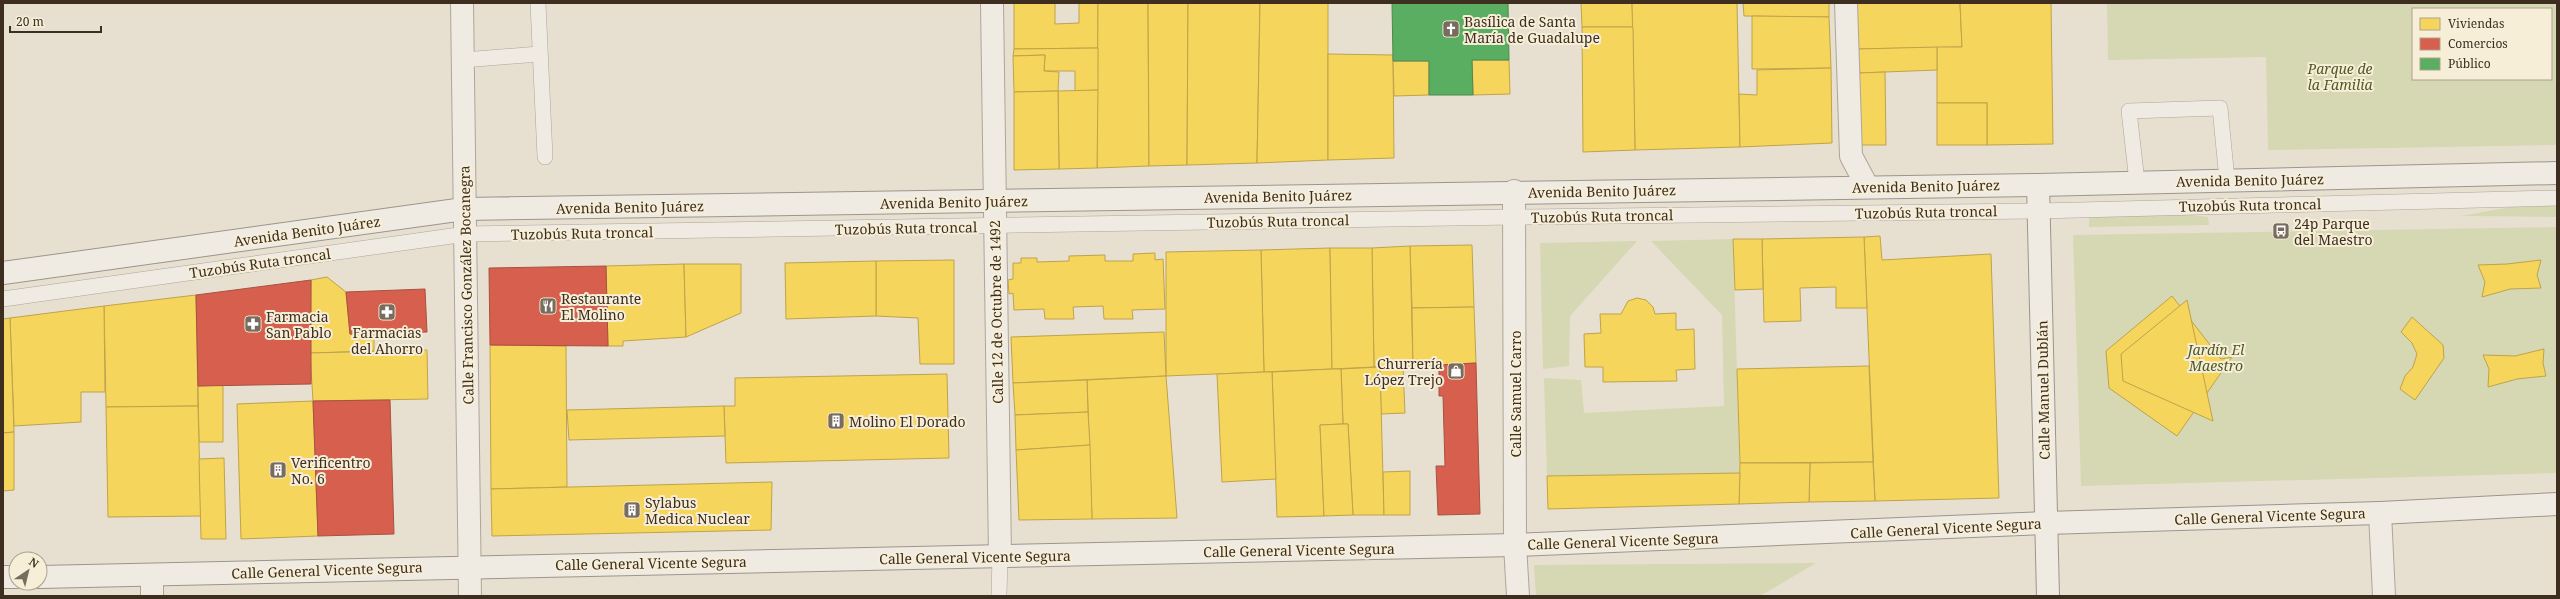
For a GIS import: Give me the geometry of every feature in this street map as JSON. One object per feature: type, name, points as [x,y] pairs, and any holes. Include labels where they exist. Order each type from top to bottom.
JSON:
[{"type":"street","name":"Calle Francisco González Bocanegra","points":[[462,3],[470,596]]},
{"type":"street","name":"Calle 12 de Octubre de 1492","points":[[992,3],[1000,556]]},
{"type":"street","points":[[1846,3],[1851,156],[1867,186]]},
{"type":"street","name":"Avenida Benito Juárez","points":[[3,273],[464,209],[994,202],[1514,191],[1563,192],[1867,186],[2038,185],[2557,172]]},
{"type":"street","name":"Calle Manuel Dublán","points":[[2038,185],[2048,596]]},
{"type":"street","name":"Calle Samuel Carro","points":[[1514,191],[1515,545],[1518,596]]},
{"type":"street","name":"Calle General Vicente Segura","points":[[48,578],[152,585],[469,566],[1515,545],[2046,523],[2380,513],[2557,504]]},
{"type":"street","points":[[2380,513],[2384,596]]},
{"type":"lane","points":[[538,3],[539,54],[545,157]]},
{"type":"lane","points":[[463,60],[539,54]]},
{"type":"lane","points":[[2137,182],[2129,111],[2220,108],[2227,180]]},
{"type":"lane","name":"Tuzobús Ruta troncal","points":[[3,299],[466,234],[995,227],[1514,216],[2038,211],[2557,198]]},
{"type":"lane","name":"Calle 12 de Octubre de 1492","points":[[999,596],[1000,556]]},
{"type":"green space","name":"Parque de la Familia","points":[[2107,3],[2557,3],[2557,145],[2268,150],[2266,57],[2108,60]]},
{"type":"green space","points":[[2533,203],[2557,203],[2557,217],[2461,216]]},
{"type":"green space","points":[[2165,212],[2208,217],[2209,225],[2089,227],[2089,214]]},
{"type":"green space","name":"Jardín El Maestro","points":[[2557,227],[2557,473],[2081,486],[2073,235]]},
{"type":"green space","points":[[1733,239],[1740,473],[1547,476],[1544,378],[1581,380],[1584,413],[1724,406],[1722,315],[1651,241]]},
{"type":"green space","points":[[1637,241],[1570,316],[1569,366],[1543,369],[1540,243]]},
{"type":"green space","points":[[1816,563],[1760,596],[1536,596],[1534,565]]},
{"type":"building: Viviendas","points":[[1014,3],[1055,3],[1055,24],[1079,23],[1079,3],[1098,3],[1098,48],[1014,49]]},
{"type":"building: Viviendas","points":[[1098,3],[1148,3],[1149,166],[1097,168]]},
{"type":"building: Viviendas","points":[[1148,3],[1188,3],[1187,165],[1149,166]]},
{"type":"building: Viviendas","points":[[1188,3],[1260,3],[1257,163],[1187,165]]},
{"type":"building: Viviendas","points":[[1260,3],[1328,3],[1328,160],[1257,163]]},
{"type":"building: Viviendas","points":[[1581,3],[1632,3],[1633,27],[1582,27]]},
{"type":"building: Viviendas","points":[[1632,3],[1737,3],[1740,147],[1635,150]]},
{"type":"building: Viviendas","points":[[1743,3],[1829,3],[1829,17],[1744,16]]},
{"type":"building: Viviendas","points":[[1857,3],[1960,3],[1962,47],[1858,49]]},
{"type":"building: Viviendas","points":[[1960,3],[2051,3],[2053,144],[1987,145],[1987,103],[1937,103],[1937,47],[1962,47]]},
{"type":"building: Viviendas","points":[[1752,16],[1829,17],[1831,68],[1752,69]]},
{"type":"building: Viviendas","points":[[1582,27],[1633,27],[1635,150],[1583,152]]},
{"type":"building: Viviendas","points":[[1937,47],[1937,70],[1859,73],[1858,49]]},
{"type":"building: Viviendas","points":[[1098,48],[1098,90],[1075,91],[1075,71],[1044,71],[1045,55],[1013,56],[1014,49]]},
{"type":"building: Viviendas","points":[[1328,54],[1393,55],[1394,158],[1328,160]]},
{"type":"building: Viviendas","points":[[1045,55],[1044,71],[1059,72],[1058,91],[1014,92],[1013,56]]},
{"type":"building: Viviendas","points":[[1472,60],[1509,60],[1510,94],[1473,95]]},
{"type":"building: Viviendas","points":[[1393,61],[1429,61],[1429,95],[1394,96]]},
{"type":"building: Viviendas","points":[[1831,68],[1832,143],[1740,147],[1739,94],[1757,95],[1757,70]]},
{"type":"building: Viviendas","points":[[1885,72],[1886,145],[1861,145],[1859,73]]},
{"type":"building: Viviendas","points":[[1098,90],[1097,168],[1059,169],[1058,91]]},
{"type":"building: Viviendas","points":[[1058,91],[1059,169],[1014,170],[1014,92]]},
{"type":"building: Viviendas","points":[[1937,103],[1987,103],[1987,145],[1937,145]]},
{"type":"building: Viviendas","points":[[1880,236],[1882,260],[1991,254],[1999,498],[1875,501],[1864,237]]},
{"type":"building: Viviendas","points":[[1864,237],[1867,308],[1836,308],[1836,287],[1800,288],[1801,321],[1764,322],[1762,239]]},
{"type":"building: Viviendas","points":[[1733,239],[1762,239],[1763,289],[1735,290]]},
{"type":"building: Viviendas","points":[[1472,245],[1474,307],[1412,308],[1410,246]]},
{"type":"building: Viviendas","points":[[1410,246],[1413,366],[1374,367],[1372,248]]},
{"type":"building: Viviendas","points":[[1330,248],[1332,369],[1264,372],[1261,250]]},
{"type":"building: Viviendas","points":[[1330,248],[1372,248],[1374,367],[1332,369]]},
{"type":"building: Viviendas","points":[[1261,250],[1264,372],[1166,376],[1166,252]]},
{"type":"building: Viviendas","points":[[1155,253],[1155,260],[1163,259],[1165,309],[1132,310],[1133,319],[1104,319],[1103,306],[1073,307],[1074,319],[1045,319],[1044,309],[1014,310],[1013,293],[1009,294],[1008,280],[1013,279],[1013,263],[1021,263],[1021,258],[1037,258],[1037,262],[1069,261],[1069,256],[1105,255],[1105,261],[1133,261],[1133,254]]},
{"type":"building: Viviendas","points":[[954,260],[954,364],[920,364],[918,318],[876,316],[876,261]]},
{"type":"building: Viviendas","points":[[2541,260],[2537,275],[2541,288],[2510,289],[2482,297],[2485,282],[2478,265],[2507,264]]},
{"type":"building: Viviendas","points":[[876,261],[876,316],[786,319],[785,263]]},
{"type":"building: Viviendas","points":[[684,264],[686,337],[623,341],[623,346],[608,346],[606,266]]},
{"type":"building: Viviendas","points":[[684,264],[741,264],[741,313],[686,337]]},
{"type":"building: Viviendas","points":[[327,277],[346,292],[350,334],[374,333],[374,351],[310,353],[311,280]]},
{"type":"building: Viviendas","points":[[196,295],[198,406],[106,407],[104,306]]},
{"type":"building: Viviendas","points":[[2172,296],[2221,359],[2232,357],[2177,436],[2109,388],[2106,351]]},
{"type":"building: Viviendas","points":[[1637,298],[1646,300],[1653,307],[1655,314],[1676,313],[1676,330],[1694,329],[1695,369],[1676,370],[1677,381],[1603,382],[1603,367],[1585,367],[1584,334],[1601,333],[1600,314],[1621,314],[1628,301]]},
{"type":"building: Viviendas","points":[[2187,300],[2213,421],[2123,381],[2121,354]]},
{"type":"building: Viviendas","points":[[104,306],[105,392],[81,392],[81,422],[14,426],[10,318]]},
{"type":"building: Viviendas","points":[[1474,307],[1476,363],[1413,366],[1412,308]]},
{"type":"building: Viviendas","points":[[2412,317],[2443,345],[2444,358],[2415,400],[2400,389],[2405,376],[2413,367],[2417,354],[2412,343],[2401,332]]},
{"type":"building: Viviendas","points":[[10,318],[14,432],[3,433],[3,319]]},
{"type":"building: Viviendas","points":[[1164,332],[1166,376],[1013,383],[1011,337]]},
{"type":"building: Viviendas","points":[[490,345],[566,346],[567,487],[491,489]]},
{"type":"building: Viviendas","points":[[2544,349],[2543,363],[2546,376],[2517,379],[2488,387],[2489,369],[2483,355],[2515,356]]},
{"type":"building: Viviendas","points":[[427,350],[428,399],[313,401],[310,353]]},
{"type":"building: Viviendas","points":[[1403,366],[1405,413],[1381,414],[1380,367]]},
{"type":"building: Viviendas","points":[[1869,366],[1873,462],[1740,463],[1737,369]]},
{"type":"building: Viviendas","points":[[1380,367],[1384,515],[1353,515],[1348,424],[1343,424],[1341,369]]},
{"type":"building: Viviendas","points":[[1341,369],[1343,424],[1320,425],[1324,516],[1277,517],[1272,372]]},
{"type":"building: Viviendas","points":[[1272,372],[1276,479],[1222,482],[1217,374]]},
{"type":"building: Viviendas","name":"Molino El Dorado","points":[[947,374],[949,458],[726,463],[724,406],[735,406],[735,378]]},
{"type":"building: Viviendas","points":[[1166,376],[1177,518],[1092,519],[1087,380]]},
{"type":"building: Viviendas","points":[[1087,380],[1088,412],[1015,415],[1013,383]]},
{"type":"building: Viviendas","points":[[223,385],[223,442],[199,442],[198,386]]},
{"type":"building: Viviendas","name":"Verificentro No. 6","points":[[313,401],[318,536],[241,539],[237,404]]},
{"type":"building: Viviendas","points":[[198,406],[201,516],[108,517],[106,407]]},
{"type":"building: Viviendas","points":[[724,406],[725,436],[569,440],[567,410]]},
{"type":"building: Viviendas","points":[[1088,412],[1090,445],[1016,450],[1015,415]]},
{"type":"building: Viviendas","points":[[1348,424],[1353,515],[1324,516],[1320,425]]},
{"type":"building: Viviendas","points":[[14,432],[14,490],[3,491],[3,433]]},
{"type":"building: Viviendas","points":[[1090,445],[1092,519],[1019,520],[1016,450]]},
{"type":"building: Viviendas","points":[[224,458],[226,539],[201,539],[199,459]]},
{"type":"building: Viviendas","points":[[1873,462],[1875,501],[1809,502],[1810,463]]},
{"type":"building: Viviendas","points":[[1740,463],[1810,463],[1809,502],[1739,504]]},
{"type":"building: Viviendas","points":[[1410,471],[1410,515],[1384,515],[1383,472]]},
{"type":"building: Viviendas","points":[[1740,473],[1739,504],[1548,509],[1547,476]]},
{"type":"building: Viviendas","name":"Sylabus Medica Nuclear","points":[[772,482],[771,530],[492,536],[491,489]]},
{"type":"building: Comercios","name":"Restaurante El Molino","points":[[606,266],[608,346],[490,345],[489,268]]},
{"type":"building: Comercios","name":"Farmacia San Pablo","points":[[311,280],[311,384],[198,386],[196,295]]},
{"type":"building: Comercios","name":"Farmacias del Ahorro","points":[[425,289],[427,332],[350,334],[346,292]]},
{"type":"building: Comercios","points":[[1476,363],[1480,514],[1438,515],[1436,466],[1445,466],[1443,396],[1439,396],[1439,365]]},
{"type":"building: Comercios","points":[[390,400],[394,534],[318,536],[313,401]]},
{"type":"building: Público","name":"Basílica de Santa María de Guadalupe","points":[[1392,3],[1508,3],[1509,60],[1472,60],[1473,95],[1429,95],[1429,61],[1393,61]]},
{"type":"place","name":"Basílica de Santa María de Guadalupe","points":[[1451,29]]},
{"type":"place","name":"24p Parque del Maestro","points":[[2281,231]]},
{"type":"place","name":"Restaurante El Molino","points":[[548,306]]},
{"type":"place","name":"Farmacias del Ahorro","points":[[387,312]]},
{"type":"place","name":"Farmacia San Pablo","points":[[253,324]]},
{"type":"place","name":"Churrería López Trejo","points":[[1456,371]]},
{"type":"place","name":"Molino El Dorado","points":[[836,421]]},
{"type":"place","name":"Verificentro No. 6","points":[[278,470]]},
{"type":"place","name":"Sylabus Medica Nuclear","points":[[632,510]]}]
